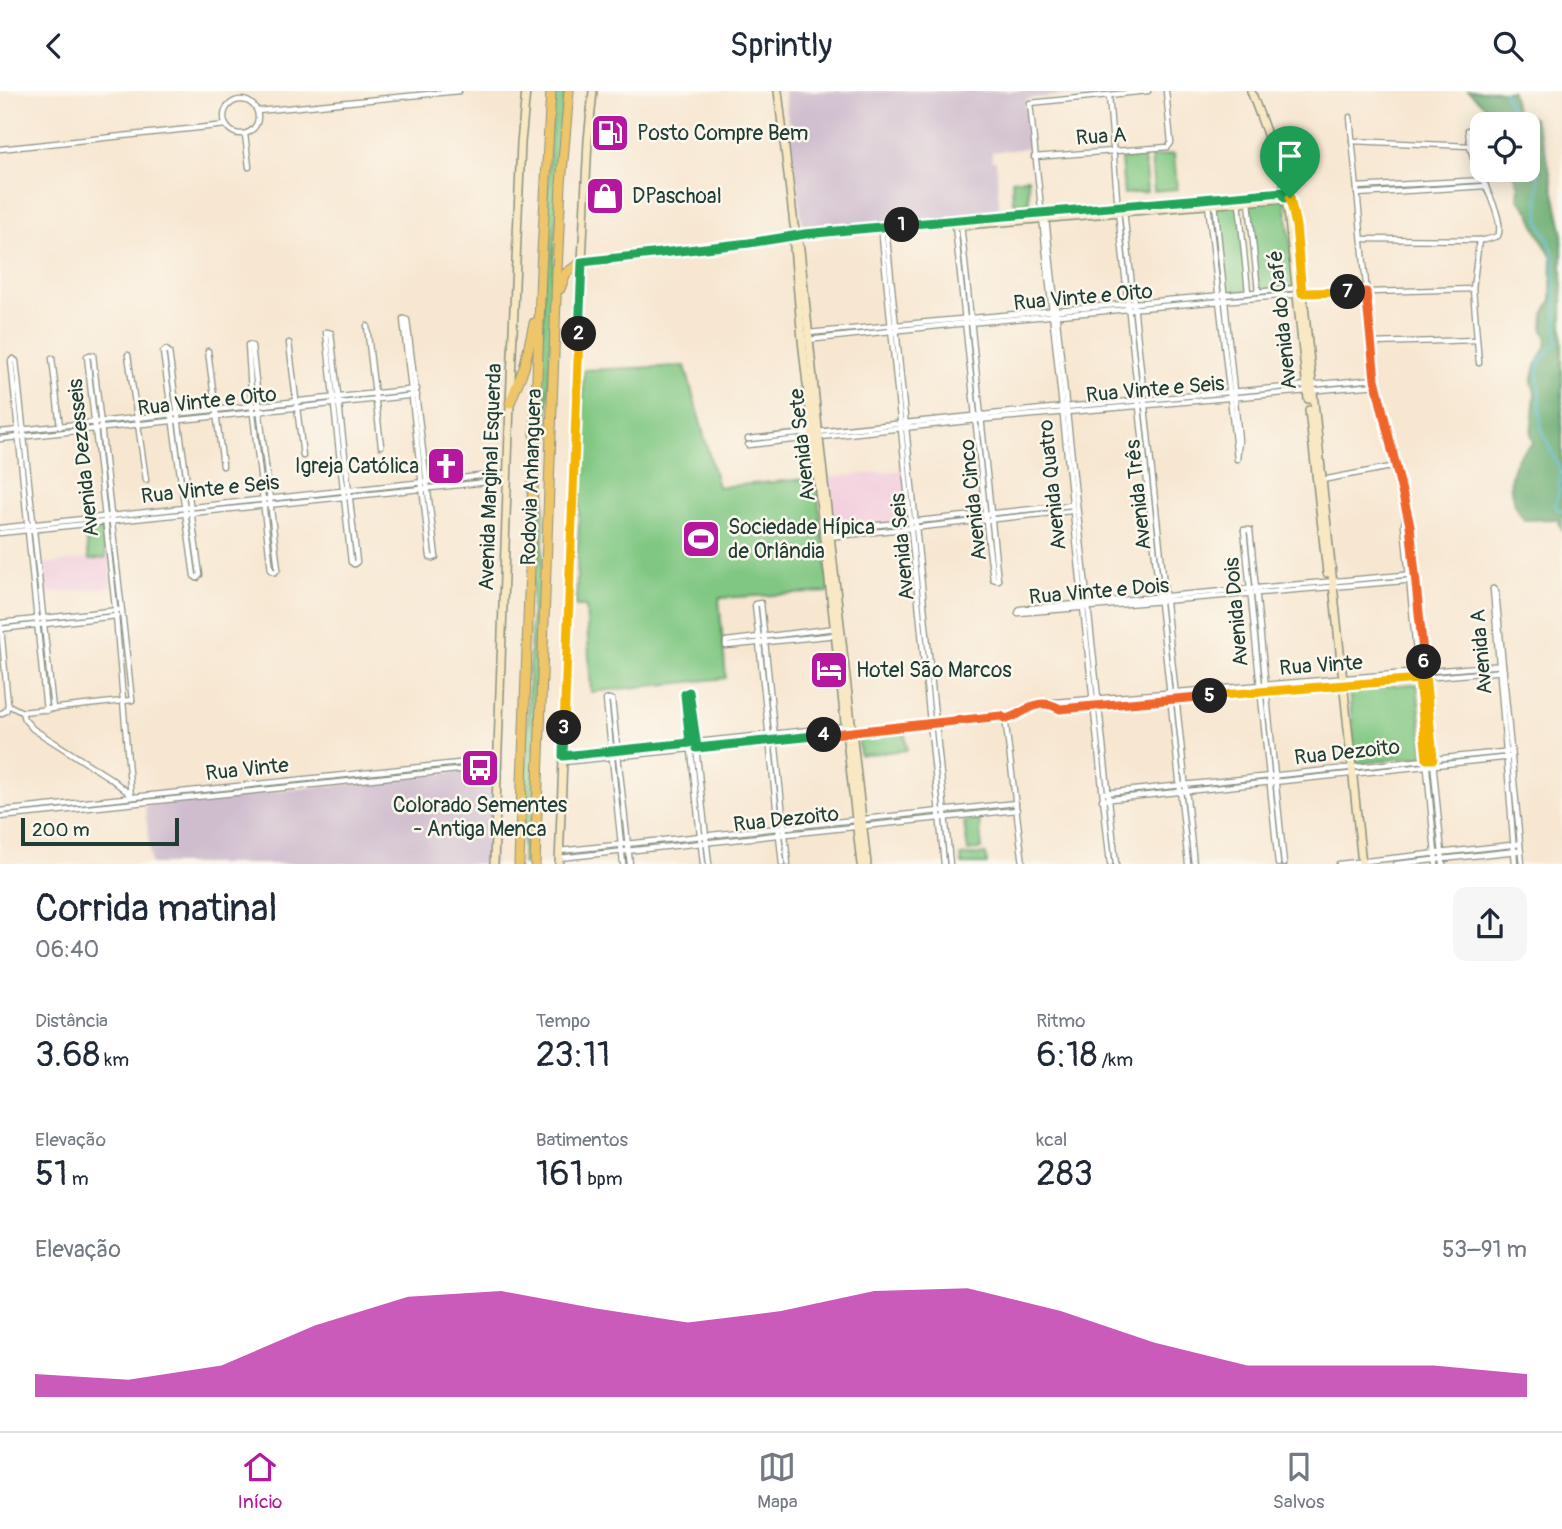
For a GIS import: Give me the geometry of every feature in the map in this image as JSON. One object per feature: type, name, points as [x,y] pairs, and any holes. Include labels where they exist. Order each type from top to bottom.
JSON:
[{"type":"highway","name":"Rodovia Anhanguera","points":[[519,864],[540,297],[551,91]]},
{"type":"highway","name":"Rodovia Anhanguera","points":[[535,864],[555,318],[561,184],[569,91]]},
{"type":"highway","points":[[555,318],[562,278],[569,269],[582,262]]},
{"type":"highway","points":[[510,403],[526,362],[540,297]]},
{"type":"main road","name":"Avenida Marginal Esquerda","points":[[494,864],[510,403],[526,91]]},
{"type":"main road","points":[[559,858],[582,262],[593,91]]},
{"type":"main road","name":"Avenida Sete","points":[[778,91],[849,729],[867,864]]},
{"type":"main road","name":"Avenida do Café","points":[[1251,91],[1287,195],[1360,863]]},
{"type":"main road","points":[[582,262],[749,243],[795,234],[1287,195]]},
{"type":"main road","points":[[1211,201],[1239,201],[1287,195]]},
{"type":"main road","name":"Avenida Sete","points":[[860,824],[861,864]]},
{"type":"street","points":[[239,91],[240,100]]},
{"type":"street","points":[[258,111],[459,91]]},
{"type":"street","points":[[1109,95],[1148,91]]},
{"type":"street","name":"Rua A","points":[[1034,156],[1170,146],[1166,91]]},
{"type":"street","name":"Avenida Quatro","points":[[1109,95],[1030,103],[1105,793],[1116,864]]},
{"type":"street","name":"Avenida Três","points":[[1109,95],[1113,151],[1134,305],[1169,697],[1194,864]]},
{"type":"street","points":[[249,101],[258,111],[257,125],[253,131],[245,134],[234,133],[226,125],[226,108],[231,103],[249,101]]},
{"type":"street","points":[[1350,117],[1376,381],[1406,512],[1439,859]]},
{"type":"street","points":[[0,149],[226,125]]},
{"type":"street","points":[[1352,141],[1470,146],[1468,130]]},
{"type":"street","points":[[245,134],[249,167]]},
{"type":"street","points":[[1357,191],[1485,183],[1500,232],[1495,238],[1479,240],[1362,239]]},
{"type":"street","points":[[1249,200],[1258,291]]},
{"type":"street","points":[[1211,201],[1218,297],[1231,394],[1239,440],[1237,459],[1231,394],[1225,297],[1211,201]]},
{"type":"street","points":[[1239,201],[1248,292]]},
{"type":"street","name":"Avenida Três","points":[[1120,207],[1127,306],[1166,599],[1188,864]]},
{"type":"street","name":"Avenida Cinco","points":[[958,223],[995,580],[999,578],[989,516]]},
{"type":"street","name":"Avenida Seis","points":[[883,226],[910,525],[942,815],[950,864]]},
{"type":"street","points":[[1479,240],[1473,289],[1479,363]]},
{"type":"street","name":"Rua Vinte e Oito","points":[[1225,297],[1258,291],[1473,289]]},
{"type":"street","name":"Rua Vinte e Oito","points":[[805,337],[1299,291]]},
{"type":"street","points":[[413,389],[405,318],[402,320],[430,534]]},
{"type":"street","points":[[367,326],[381,446]]},
{"type":"street","points":[[336,400],[325,333],[327,332],[331,333],[351,562],[354,564],[357,562],[346,496]]},
{"type":"street","points":[[1371,343],[1477,340]]},
{"type":"street","points":[[289,343],[303,456]]},
{"type":"street","points":[[256,409],[252,346],[249,345],[247,347],[276,571],[271,570],[270,533]]},
{"type":"street","points":[[178,417],[169,352],[166,349],[163,352],[171,418],[188,510],[200,575],[197,578],[194,576],[188,510],[178,417]]},
{"type":"street","points":[[208,351],[223,466]]},
{"type":"street","name":"Avenida Dezesseis","points":[[131,796],[124,713],[119,613],[112,518],[93,355],[88,355],[106,519],[119,613],[132,700]]},
{"type":"street","points":[[128,355],[146,480]]},
{"type":"street","points":[[52,358],[60,429]]},
{"type":"street","points":[[21,433],[11,361],[13,359],[16,361],[36,622],[46,711]]},
{"type":"street","name":"Rua Vinte e Seis","points":[[748,442],[1376,381]]},
{"type":"street","name":"Rua Vinte e Oito","points":[[0,432],[21,433],[95,426],[376,396],[413,389]]},
{"type":"street","name":"Rua Vinte e Oito","points":[[376,396],[414,396]]},
{"type":"street","name":"Avenida Seis","points":[[903,425],[917,524],[932,725]]},
{"type":"street","name":"Rua Vinte e Oito","points":[[0,439],[21,433]]},
{"type":"street","points":[[1320,480],[1396,466]]},
{"type":"street","name":"Rua Vinte e Seis","points":[[0,528],[346,496],[508,476]]},
{"type":"street","name":"Rua Vinte e Seis","points":[[266,502],[346,490],[403,488]]},
{"type":"street","points":[[827,534],[1074,508]]},
{"type":"street","points":[[30,527],[53,709]]},
{"type":"street","name":"Rua Vinte e Seis","points":[[0,533],[30,527]]},
{"type":"street","name":"Avenida Dois","points":[[1252,591],[1248,529],[1244,531],[1284,864]]},
{"type":"street","name":"Rua Vinte e Dois","points":[[1331,585],[1412,574]]},
{"type":"street","name":"Rua Vinte e Dois","points":[[1084,606],[1019,609],[1018,613],[1252,591],[1413,581]]},
{"type":"street","name":"Avenida A","points":[[1515,864],[1505,755],[1501,668],[1496,592],[1493,589],[1501,668],[1512,754],[1522,864]]},
{"type":"street","points":[[782,864],[782,832],[775,737],[765,639],[758,603],[758,640],[768,738],[782,832],[788,864]]},
{"type":"street","points":[[7,708],[1,626],[119,613]]},
{"type":"street","points":[[758,640],[726,641],[726,646],[765,639],[838,632]]},
{"type":"street","name":"Rua Vinte","points":[[1005,718],[1034,705],[1095,703],[1501,668]]},
{"type":"street","points":[[694,745],[685,694],[689,692],[703,840],[703,864]]},
{"type":"street","points":[[623,864],[614,754],[611,699],[606,700],[614,754],[628,845],[630,864]]},
{"type":"street","points":[[7,708],[22,712],[46,711],[132,700]]},
{"type":"street","points":[[124,713],[132,700]]},
{"type":"street","points":[[0,714],[7,708]]},
{"type":"street","points":[[22,712],[24,719],[33,729],[110,778],[131,796]]},
{"type":"street","points":[[563,759],[849,729],[1005,718],[1023,864]]},
{"type":"street","name":"Rua Dezoito","points":[[1106,800],[1183,789],[1512,754]]},
{"type":"street","name":"Rua Vinte","points":[[0,811],[497,762]]},
{"type":"street","name":"Rua Vinte","points":[[0,817],[497,762]]},
{"type":"street","name":"Avenida Dois","points":[[1274,779],[1278,864]]},
{"type":"street","name":"Rua Dezoito","points":[[1105,793],[1183,789]]},
{"type":"street","name":"Avenida Quatro","points":[[1106,800],[1110,864]]},
{"type":"street","name":"Rua Dezoito","points":[[942,815],[1016,803]]},
{"type":"street","name":"Rua Dezoito","points":[[559,858],[621,849],[628,845],[1017,810]]},
{"type":"street","name":"Avenida Seis","points":[[942,815],[944,864]]},
{"type":"street","points":[[703,840],[709,864]]},
{"type":"street","name":"Rua Dezoito","points":[[621,849],[628,851],[703,840]]},
{"type":"street","points":[[1396,864],[1520,848]]},
{"type":"street","points":[[1339,864],[1439,859]]},
{"type":"shaded area","points":[[784,91],[1100,91],[1025,101],[1030,148],[992,152],[992,161],[996,161],[1000,216],[881,227],[803,229]]},
{"type":"shaded area","points":[[905,470],[910,522],[830,530],[824,478]]},
{"type":"shaded area","points":[[106,522],[113,587],[40,594],[37,565],[88,559],[84,524]]},
{"type":"shaded area","points":[[495,768],[494,864],[151,864],[145,805]]},
{"type":"green space","points":[[554,91],[565,91],[554,249],[531,864],[522,864],[548,176]]},
{"type":"green space","points":[[1468,91],[1512,91],[1517,112],[1489,110]]},
{"type":"green space","points":[[1540,136],[1562,230],[1562,531],[1558,519],[1524,520],[1511,491],[1513,467],[1520,455],[1533,443],[1531,434],[1535,393],[1532,382],[1536,366],[1546,347],[1544,314],[1551,301],[1552,258],[1530,213],[1518,198],[1517,182],[1540,182]]},
{"type":"green space","points":[[1174,154],[1177,189],[1154,191],[1151,157]]},
{"type":"green space","points":[[1144,157],[1147,192],[1124,194],[1121,159]]},
{"type":"green space","points":[[1028,178],[1029,202],[1013,203],[1012,180]]},
{"type":"green space","points":[[1285,198],[1296,288],[1258,291],[1249,200]]},
{"type":"green space","points":[[1239,201],[1248,292],[1224,294],[1215,203]]},
{"type":"green space","name":"Sociedade Hípica de Orlândia","points":[[685,366],[718,487],[816,478],[829,592],[719,598],[726,678],[591,692],[586,606],[576,606],[584,370]]},
{"type":"green space","points":[[102,528],[106,558],[89,560],[85,530]]},
{"type":"green space","points":[[1417,684],[1424,756],[1355,764],[1349,689]]},
{"type":"green space","points":[[905,732],[907,750],[860,755],[858,737]]},
{"type":"green space","points":[[979,820],[982,849],[968,851],[964,822]]},
{"type":"green space","points":[[986,854],[987,864],[962,864],[961,856]]},
{"type":"waterway","points":[[1504,91],[1512,112]]},
{"type":"waterway","points":[[1538,182],[1539,221],[1554,258],[1557,343],[1540,360],[1538,371],[1541,428],[1561,472],[1555,504],[1556,508],[1562,511]]},
{"type":"place","name":"Posto Compre Bem","points":[[610,133]]},
{"type":"place","name":"DPaschoal","points":[[605,196]]},
{"type":"place","name":"Igreja Católica","points":[[446,466]]},
{"type":"place","name":"Sociedade Hípica de Orlândia","points":[[701,539]]},
{"type":"place","name":"Hotel São Marcos","points":[[829,670]]},
{"type":"place","name":"Colorado Sementes - Antiga Menca","points":[[480,768]]},
{"type":"route","points":[[1283,192],[1285,198],[1290,198],[1296,226],[1302,293],[1366,292],[1375,379],[1410,525],[1433,759],[1427,759],[1419,679],[1060,709],[1052,703],[1043,703],[1006,719],[1001,716],[697,748],[689,692],[685,694],[690,743],[563,756],[582,262],[897,225],[1283,192]]}]
